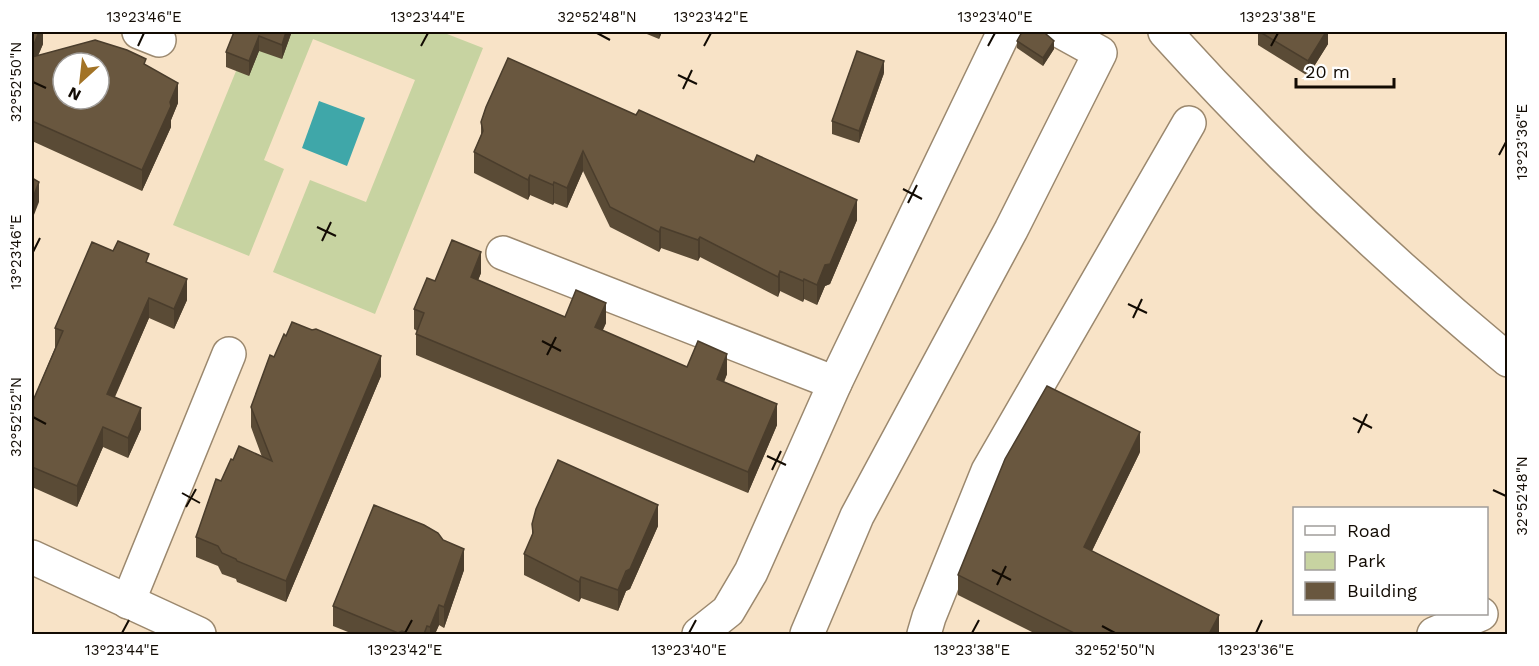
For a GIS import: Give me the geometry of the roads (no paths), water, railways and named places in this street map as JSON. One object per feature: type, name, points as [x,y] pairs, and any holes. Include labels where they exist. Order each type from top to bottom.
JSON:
[{"type":"street","points":[[699,634],[728,611],[751,572],[835,383],[1004,32]]},
{"type":"street","points":[[1166,32],[1286,160],[1395,262],[1508,360]]},
{"type":"street","points":[[807,634],[857,516],[1005,240],[1100,53],[1070,33]]},
{"type":"street","points":[[924,634],[988,471],[1189,123]]},
{"type":"street","points":[[503,253],[835,383]]},
{"type":"street","points":[[128,602],[229,354]]},
{"type":"street","points":[[32,557],[199,634]]},
{"type":"street","points":[[1488,610],[1508,602]]},
{"type":"street","points":[[1434,634],[1479,615]]},
{"type":"water","points":[[319,101],[365,118],[347,166],[302,148]]}]
